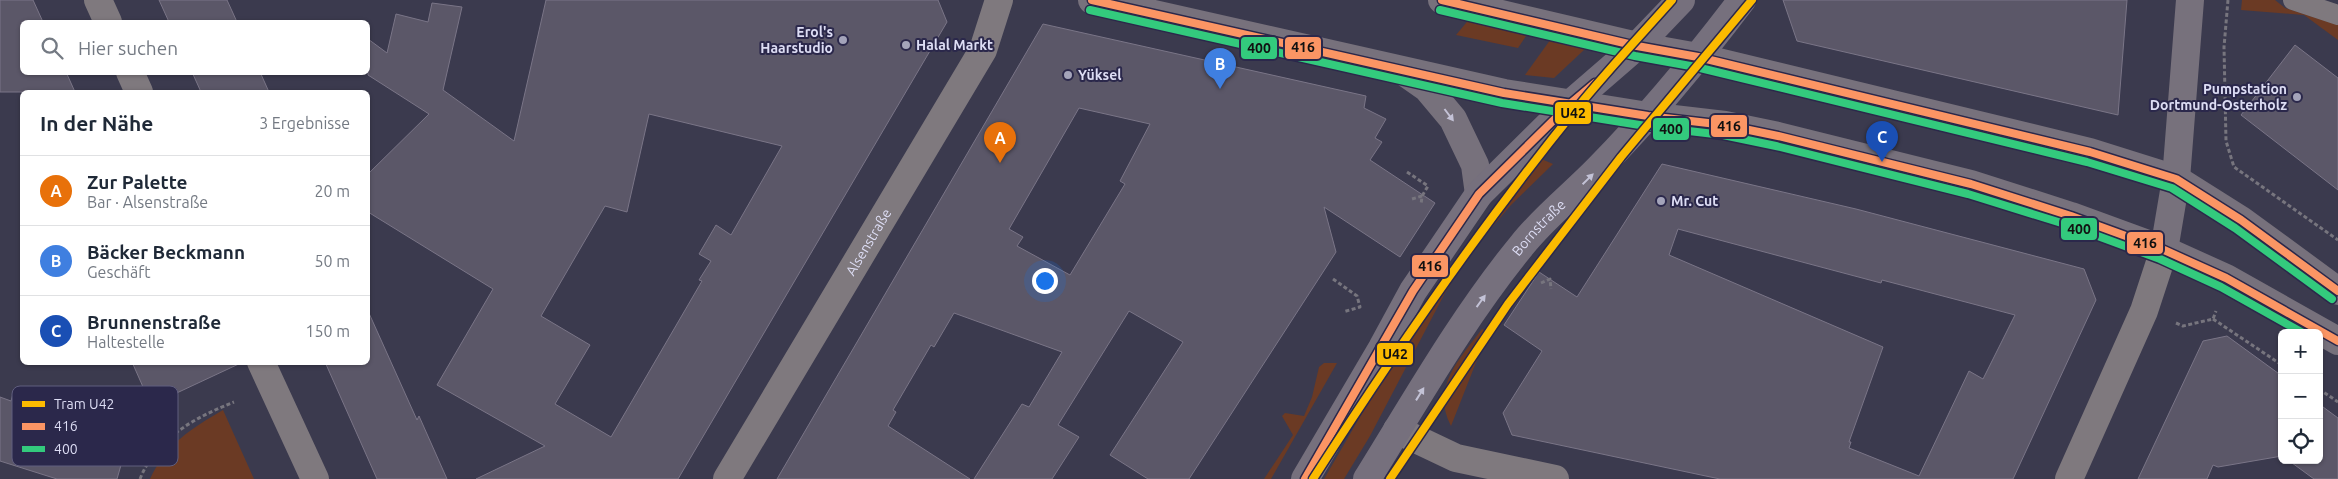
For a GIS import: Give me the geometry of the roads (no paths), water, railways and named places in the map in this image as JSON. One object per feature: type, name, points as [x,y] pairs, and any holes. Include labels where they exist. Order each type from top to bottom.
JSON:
[{"type":"main road","points":[[1092,0],[1504,93],[1648,116],[1725,125],[1760,132],[1971,184],[2071,216],[2164,250],[2226,278],[2338,341]]},
{"type":"main road","points":[[1442,0],[1637,46],[1698,57],[2090,152],[2176,179],[2241,220],[2338,290]]},
{"type":"main road","points":[[1305,479],[1382,348],[1413,291],[1479,194],[1570,104],[1637,46],[1681,0]]},
{"type":"main road","name":"Bornstraße","points":[[1367,479],[1453,340],[1522,245],[1552,212],[1599,168],[1648,116],[1698,57],[1742,0]]},
{"type":"main road","points":[[2164,250],[2176,179],[2190,0]]},
{"type":"main road","points":[[1401,70],[1427,88],[1453,119],[1475,165],[1479,194]]},
{"type":"street","points":[[98,0],[107,20]]},
{"type":"street","name":"Alsenstraße","points":[[727,479],[983,50],[999,0]]},
{"type":"street","points":[[131,75],[138,90]]},
{"type":"street","points":[[2069,479],[2144,310],[2164,250]]},
{"type":"street","points":[[262,365],[314,479]]},
{"type":"street","points":[[1397,430],[1456,458],[1555,479]]},
{"type":"lane","points":[[2293,0],[2338,15]]},
{"type":"tram line","name":"U42","points":[[1313,479],[1407,336],[1473,243],[1588,94],[1672,0]]},
{"type":"tram line","name":"U42","points":[[1390,479],[1508,304],[1621,157],[1752,0]]},
{"type":"place","name":"Erol's Haarstudio","points":[[843,40]]},
{"type":"place","name":"Halal Markt","points":[[906,45]]},
{"type":"place","name":"Yüksel","points":[[1068,75]]},
{"type":"place","name":"Bäcker Beckmann","points":[[1220,89]]},
{"type":"place","name":"Pumpstation Dortmund-Osterholz","points":[[2297,97]]},
{"type":"place","name":"Brunnenstraße","points":[[1882,162]]},
{"type":"place","name":"Zur Palette","points":[[1000,163]]},
{"type":"place","name":"Mr. Cut","points":[[1661,201]]}]
